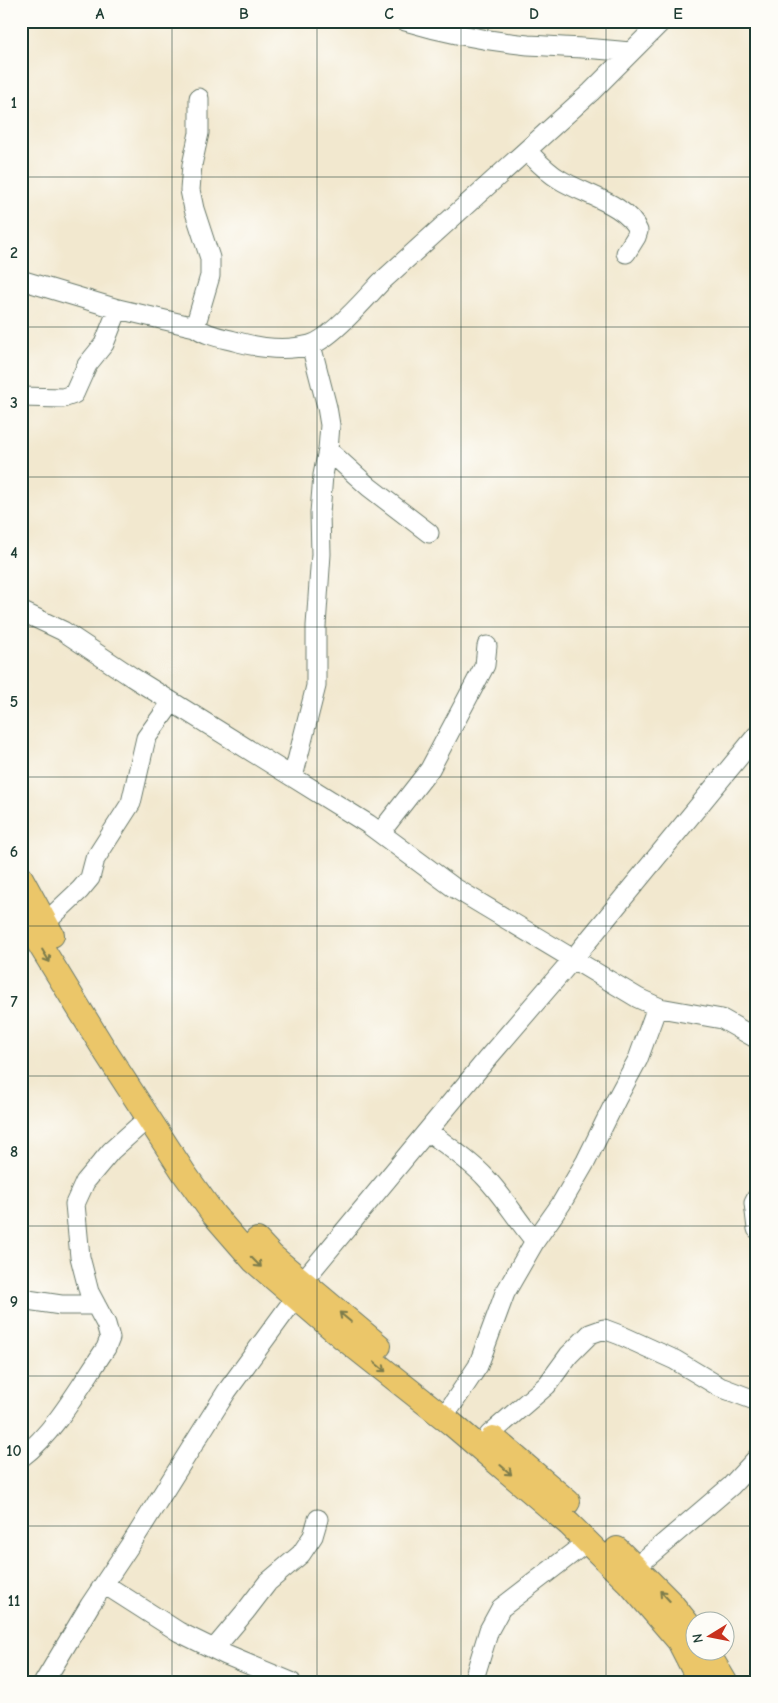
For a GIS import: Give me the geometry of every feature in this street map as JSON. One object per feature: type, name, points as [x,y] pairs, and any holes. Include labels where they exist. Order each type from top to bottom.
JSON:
[{"type":"main road","points":[[21,878],[85,991],[177,1136],[216,1192],[242,1225],[272,1256],[299,1290],[327,1303],[531,1469],[636,1567],[686,1622]]},
{"type":"main road","points":[[21,914],[76,1006],[148,1118],[214,1215],[254,1260],[299,1290],[569,1524],[630,1584],[679,1641],[700,1682]]},
{"type":"main road","points":[[712,1660],[725,1682]]},
{"type":"street","points":[[404,21],[478,38],[527,45],[631,52]]},
{"type":"street","points":[[21,280],[118,309],[195,327],[202,332],[249,345],[267,348],[311,345],[326,336],[362,303],[381,282],[591,92],[662,21]]},
{"type":"street","points":[[195,327],[210,276],[210,258],[194,209],[190,190],[192,165],[199,133],[199,98]]},
{"type":"street","points":[[527,151],[558,179],[622,212],[631,220],[638,231],[626,253]]},
{"type":"street","points":[[21,397],[63,398],[74,394],[87,365],[104,344],[118,309]]},
{"type":"street","points":[[293,777],[316,686],[316,626],[321,554],[320,513],[330,425],[311,345]]},
{"type":"street","points":[[328,450],[369,486],[429,533]]},
{"type":"street","points":[[21,611],[63,631],[380,833],[453,887],[638,998],[657,1007],[722,1019],[757,1039]]},
{"type":"street","points":[[380,833],[430,769],[485,665],[487,646]]},
{"type":"street","points":[[45,923],[90,878],[95,859],[131,803],[146,738],[172,702]]},
{"type":"street","points":[[44,1682],[227,1391],[299,1290],[487,1059],[757,736]]},
{"type":"street","points":[[452,1405],[478,1366],[505,1293],[535,1241],[561,1204],[586,1161],[638,1060],[657,1007]]},
{"type":"street","points":[[22,1457],[36,1447],[55,1423],[106,1348],[110,1338],[106,1324],[88,1292],[80,1257],[75,1204],[85,1182],[111,1151],[148,1118]]},
{"type":"street","points":[[428,1131],[484,1176],[535,1241]]},
{"type":"street","points":[[757,1196],[754,1203],[757,1229]]},
{"type":"street","points":[[21,1299],[61,1305],[96,1305]]},
{"type":"street","points":[[489,1435],[547,1385],[569,1355],[590,1334],[604,1329],[620,1334],[676,1360],[720,1387],[757,1401]]},
{"type":"street","points":[[636,1567],[732,1486],[757,1458]]},
{"type":"street","points":[[214,1649],[268,1582],[301,1554],[313,1536],[318,1519]]},
{"type":"street","points":[[473,1682],[489,1630],[501,1608],[587,1542]]},
{"type":"street","points":[[104,1584],[179,1632],[291,1682]]}]
